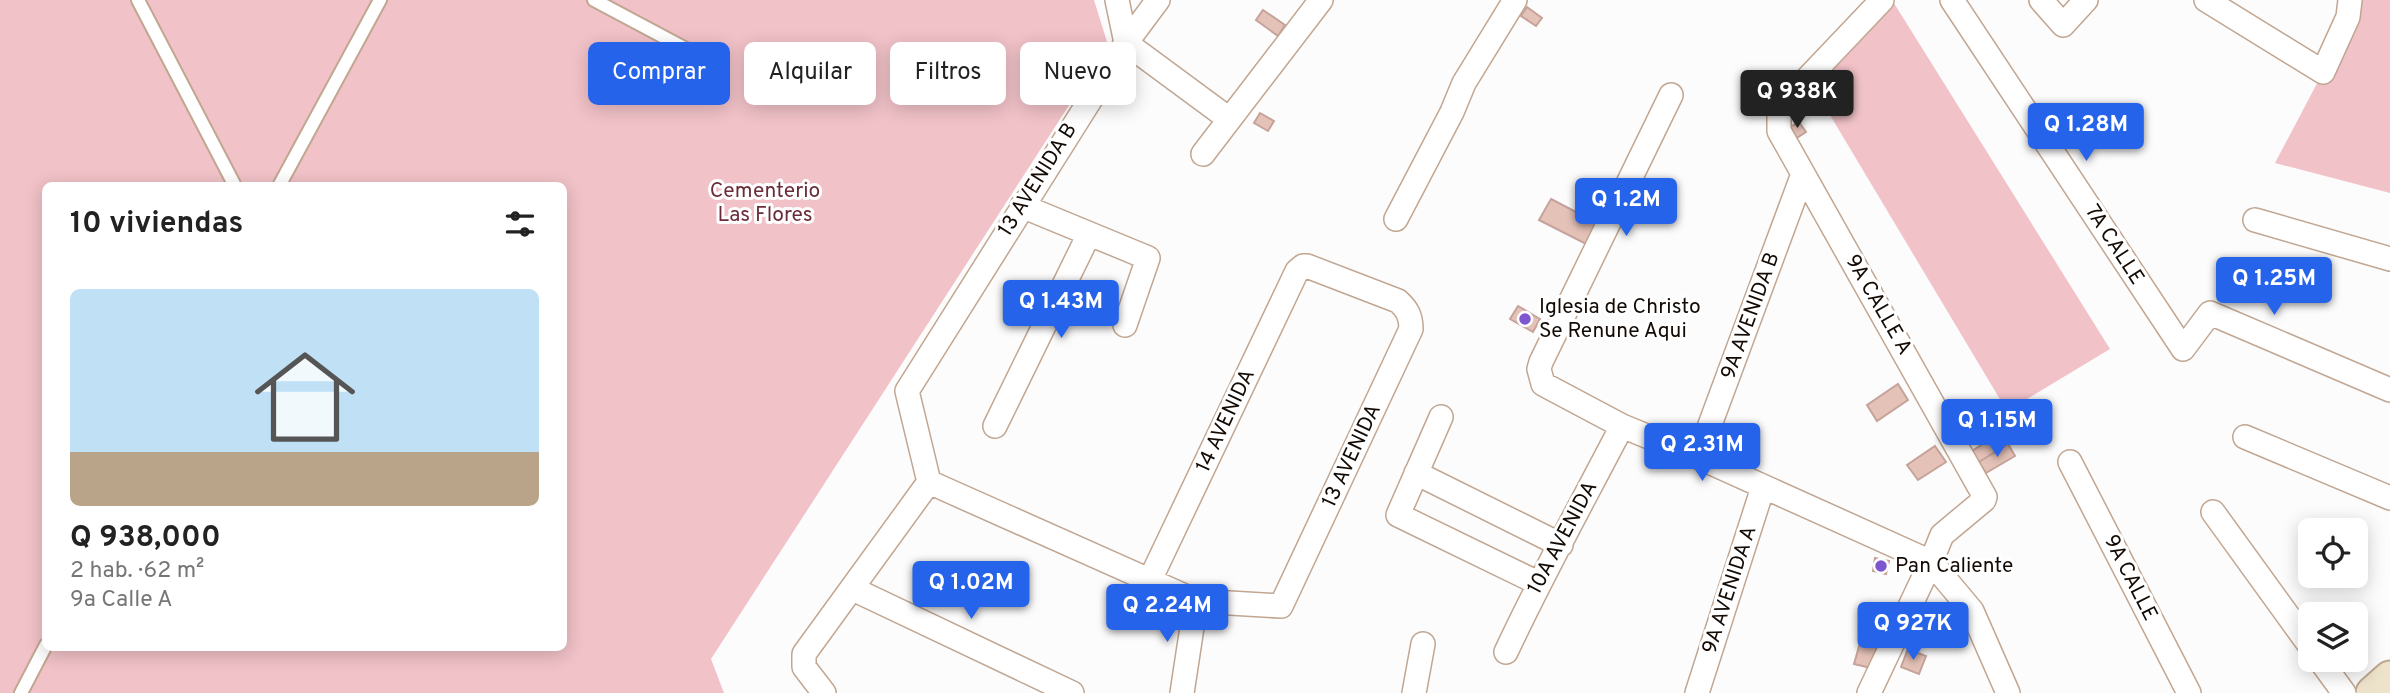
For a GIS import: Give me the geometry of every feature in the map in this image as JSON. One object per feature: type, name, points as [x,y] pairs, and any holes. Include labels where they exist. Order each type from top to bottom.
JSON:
[{"type":"main road","points":[[2373,693],[2390,678]]},
{"type":"street","points":[[1117,0],[1126,42]]},
{"type":"street","name":"13 AVENIDA B","points":[[1127,42],[1158,0]]},
{"type":"street","points":[[1203,154],[1321,0]]},
{"type":"street","points":[[1396,219],[1452,112],[1464,83],[1515,0]]},
{"type":"street","name":"9A CALLE A","points":[[1882,0],[1787,100],[1779,116],[1779,131],[1985,494],[1984,500],[1942,535],[1931,562]]},
{"type":"street","name":"7A CALLE","points":[[1952,0],[2183,349],[2210,313],[2390,390]]},
{"type":"street","points":[[2041,0],[2063,25],[2086,0]]},
{"type":"street","points":[[2206,0],[2323,72],[2348,17],[2350,0]]},
{"type":"street","points":[[1136,50],[1229,119]]},
{"type":"street","points":[[1671,95],[1541,362],[1541,381],[1545,386],[1622,426],[1698,457],[1931,562],[1972,611],[2008,693]]},
{"type":"street","name":"13 AVENIDA B","points":[[929,482],[906,393],[1086,105]]},
{"type":"street","name":"9A AVENIDA B","points":[[1698,457],[1803,174]]},
{"type":"street","points":[[1021,206],[1148,258],[1125,325]]},
{"type":"street","points":[[2255,220],[2390,258]]},
{"type":"street","points":[[995,426],[1088,234]]},
{"type":"street","name":"13 AVENIDA","points":[[1196,601],[1277,607],[1284,604],[1411,329],[1409,313],[1398,301],[1307,266]]},
{"type":"street","name":"14 AVENIDA","points":[[1149,582],[1297,271],[1307,266]]},
{"type":"street","points":[[1441,417],[1399,516],[1538,583]]},
{"type":"street","name":"10A AVENIDA","points":[[1506,652],[1538,583],[1561,545],[1622,426]]},
{"type":"street","points":[[2245,437],[2390,498]]},
{"type":"street","name":"9A CALLE","points":[[2070,462],[2189,693]]},
{"type":"street","points":[[1416,473],[1561,545]]},
{"type":"street","points":[[824,693],[804,667],[804,654],[929,482],[1196,601],[1182,693]]},
{"type":"street","name":"9A AVENIDA A","points":[[1698,693],[1763,487]]},
{"type":"street","points":[[2213,512],[2298,629]]},
{"type":"street","points":[[1869,693],[1931,562]]},
{"type":"street","points":[[853,589],[1060,691]]},
{"type":"street","points":[[1414,693],[1423,644]]},
{"type":"street","points":[[2329,672],[2344,693]]},
{"type":"lane","points":[[138,0],[233,182]]},
{"type":"lane","points":[[281,182],[380,0]]},
{"type":"lane","points":[[594,0],[673,42]]},
{"type":"lane","points":[[21,693],[43,651]]},
{"type":"green space","name":"Cementerio Las Flores","points":[[0,0],[1094,0],[1107,42],[1020,42],[1020,105],[1069,105],[711,659],[724,693],[0,693]]},
{"type":"green space","points":[[1892,0],[2110,349],[2007,411],[1815,90],[1844,47]]},
{"type":"green space","points":[[2350,0],[2390,0],[2390,193],[2275,163],[2323,72]]},
{"type":"building","points":[[1527,7],[1542,18],[1536,26],[1521,16]]},
{"type":"building","points":[[1263,10],[1285,25],[1278,36],[1256,20]]},
{"type":"building","points":[[1260,113],[1274,121],[1268,131],[1254,123]]},
{"type":"building","points":[[1799,122],[1806,132],[1795,139],[1788,128]]},
{"type":"building","points":[[1551,199],[1599,224],[1588,245],[1539,220]]},
{"type":"building","name":"Iglesia de Christo Se Renune Aqui","points":[[1518,306],[1540,319],[1533,332],[1510,319]]},
{"type":"building","points":[[1898,384],[1908,400],[1877,421],[1867,405]]},
{"type":"building","points":[[2001,432],[2008,444],[1979,462],[1972,451]]},
{"type":"building","points":[[2008,444],[2015,456],[1986,473],[1979,462]]},
{"type":"building","points":[[1935,446],[1946,462],[1918,480],[1907,465]]},
{"type":"building","name":"Pan Caliente","points":[[1875,558],[1889,561],[1886,574],[1873,571]]},
{"type":"building","points":[[1860,643],[1877,648],[1871,668],[1854,664]]},
{"type":"building","points":[[1908,649],[1926,656],[1919,674],[1901,667]]},
{"type":"place","name":"Iglesia de Christo Se Renune Aqui","points":[[1525,319]]},
{"type":"place","name":"Pan Caliente","points":[[1881,566]]}]
